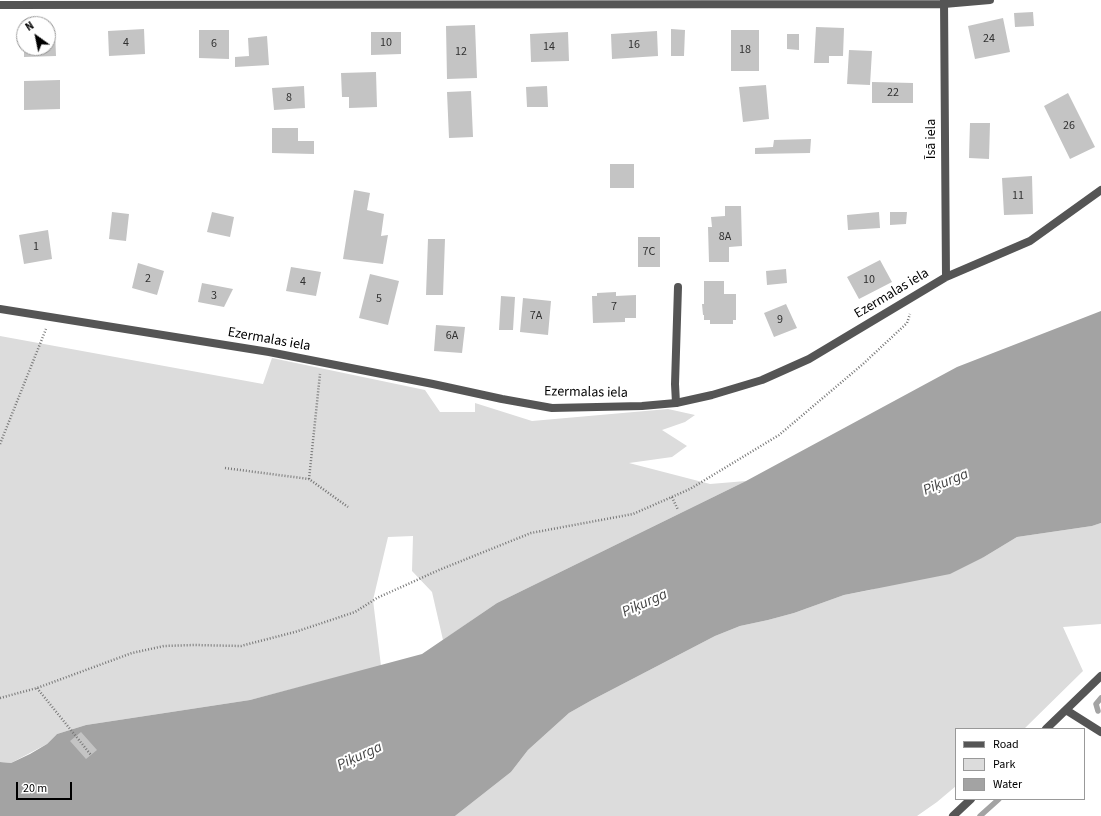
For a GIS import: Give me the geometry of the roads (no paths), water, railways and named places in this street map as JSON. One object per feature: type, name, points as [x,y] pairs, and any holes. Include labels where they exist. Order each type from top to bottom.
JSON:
[{"type":"street","points":[[0,5],[944,2],[990,0]]},
{"type":"street","name":"Īsā iela","points":[[944,2],[946,277]]},
{"type":"street","name":"Ezermalas iela","points":[[0,309],[261,351],[552,408],[642,406],[676,403],[712,395],[762,380],[809,359],[946,277],[1030,241],[1101,190]]},
{"type":"street","points":[[676,403],[675,384],[678,287]]},
{"type":"street","points":[[1047,728],[1101,676]]},
{"type":"street","points":[[1066,710],[1101,732]]},
{"type":"street","points":[[953,816],[970,800]]},
{"type":"water","name":"Piķurga","points":[[1101,311],[1101,523],[1092,526],[1017,537],[984,557],[950,574],[844,595],[794,613],[740,626],[715,636],[569,713],[528,750],[511,772],[455,816],[0,816],[0,762],[11,763],[30,754],[47,744],[57,734],[86,725],[250,700],[422,654],[497,603],[746,481],[957,367]]},
{"type":"waterway","points":[[1098,711],[1096,704],[1101,698]]},
{"type":"waterway","points":[[980,816],[998,800]]}]
